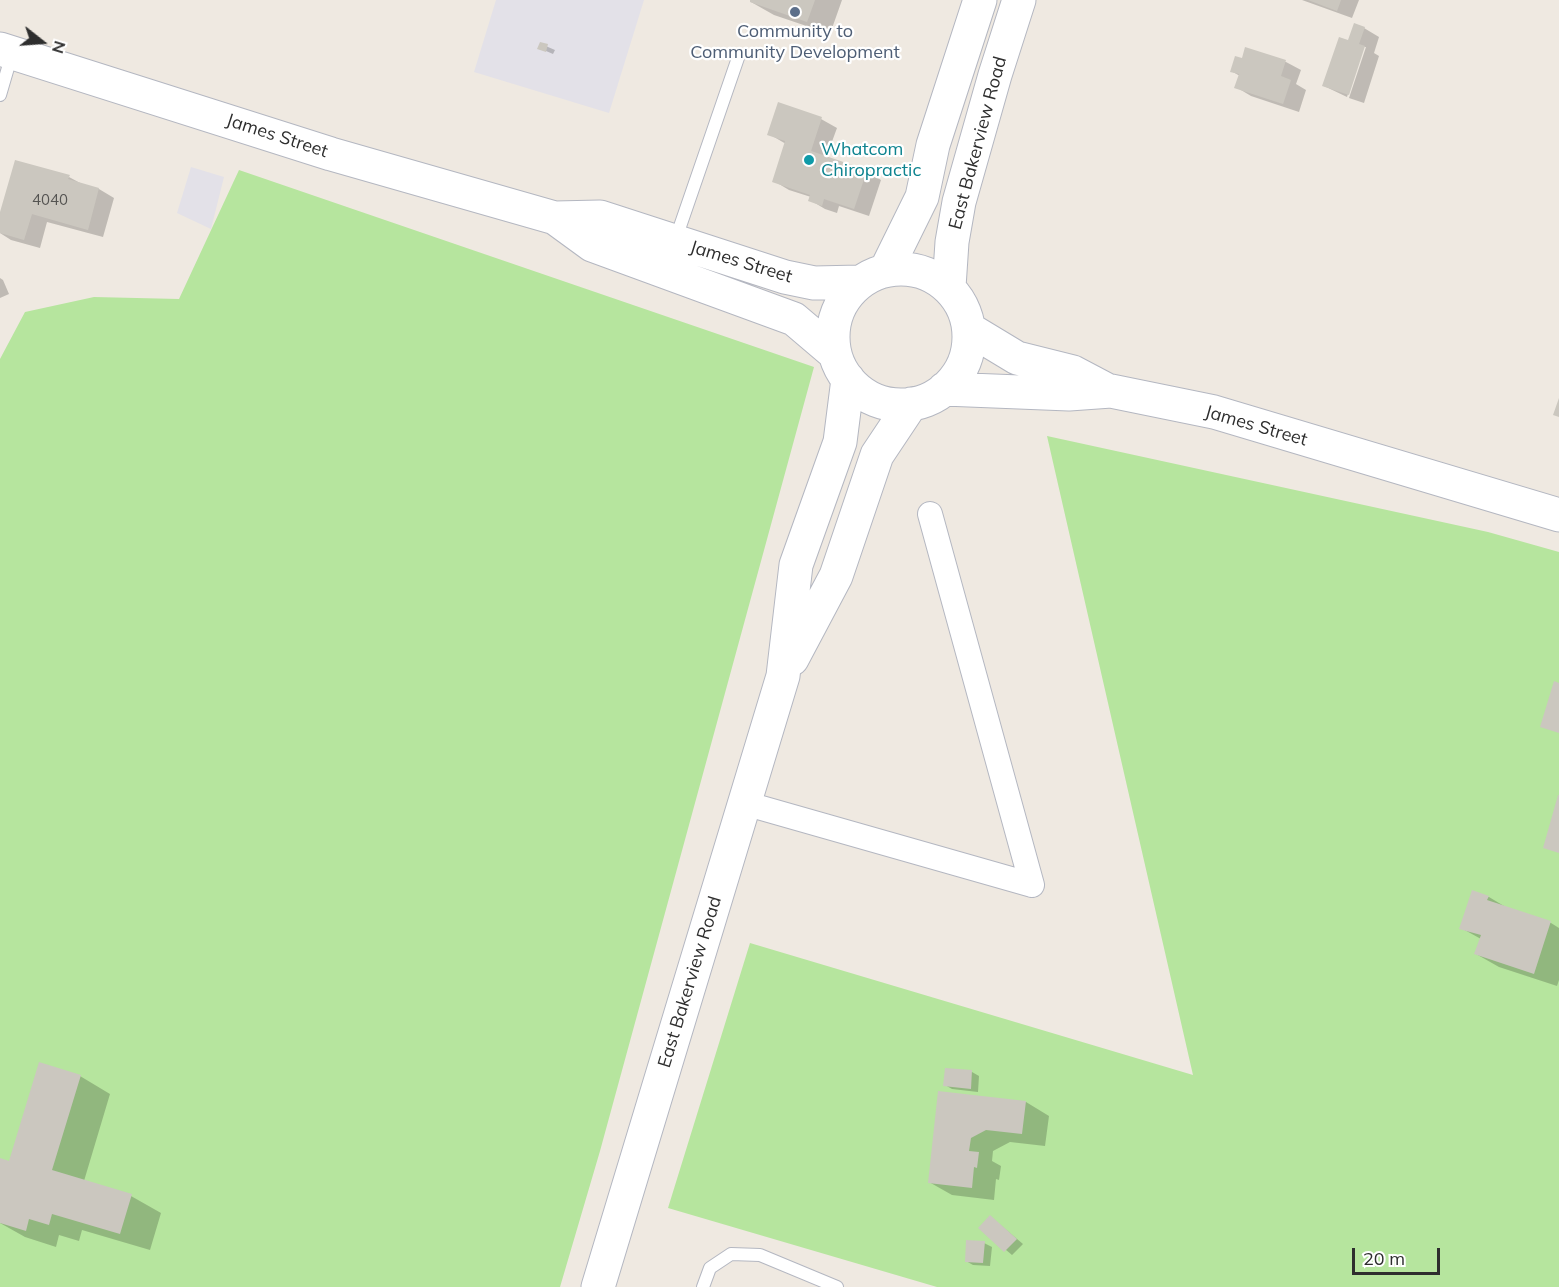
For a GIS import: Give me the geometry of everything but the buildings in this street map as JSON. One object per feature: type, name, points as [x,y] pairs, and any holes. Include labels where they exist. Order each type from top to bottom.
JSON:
[{"type":"main road","name":"East Bakerview Road","points":[[873,276],[922,197],[933,145],[980,0]]},
{"type":"main road","name":"East Bakerview Road","points":[[949,287],[952,242],[959,202],[1019,0]]},
{"type":"main road","name":"James Street","points":[[6,51],[332,154],[555,218],[600,217],[785,277],[814,283],[873,276]]},
{"type":"main road","name":"James Street","points":[[555,218],[591,245],[794,319],[841,366]]},
{"type":"main road","points":[[903,268],[930,274],[949,287],[961,303],[969,329],[969,342],[959,373],[945,389],[934,397],[911,404],[897,405],[871,398],[858,390],[841,366],[833,338],[834,322],[839,307],[848,293],[873,276],[903,268]]},
{"type":"main road","points":[[969,329],[1017,358],[1073,372],[1111,392]]},
{"type":"main road","name":"East Bakerview Road","points":[[598,1287],[783,676],[796,565],[840,442],[841,366]]},
{"type":"main road","name":"James Street","points":[[945,389],[1069,394],[1111,392],[1215,412],[1559,515]]},
{"type":"main road","name":"East Bakerview Road","points":[[783,676],[836,576],[877,455],[911,404]]},
{"type":"street","points":[[744,803],[1032,885],[930,514]]},
{"type":"lane","points":[[0,95],[6,51]]},
{"type":"lane","points":[[690,281],[674,241],[739,55]]},
{"type":"lane","points":[[703,1287],[710,1268],[731,1254],[760,1255],[837,1287]]},
{"type":"shaded area","points":[[496,0],[644,0],[609,113],[474,72]]},
{"type":"shaded area","points":[[191,167],[224,177],[211,229],[177,213]]},
{"type":"green space","points":[[239,170],[814,367],[600,1151],[560,1287],[0,1287],[0,359],[25,312],[94,297],[179,299]]},
{"type":"green space","points":[[1047,436],[1488,532],[1559,552],[1559,1287],[937,1287],[668,1208],[750,943],[1193,1075]]},
{"type":"place","name":"Community to Community Development","points":[[795,12]]},
{"type":"place","name":"Whatcom Chiropractic","points":[[809,160]]}]
